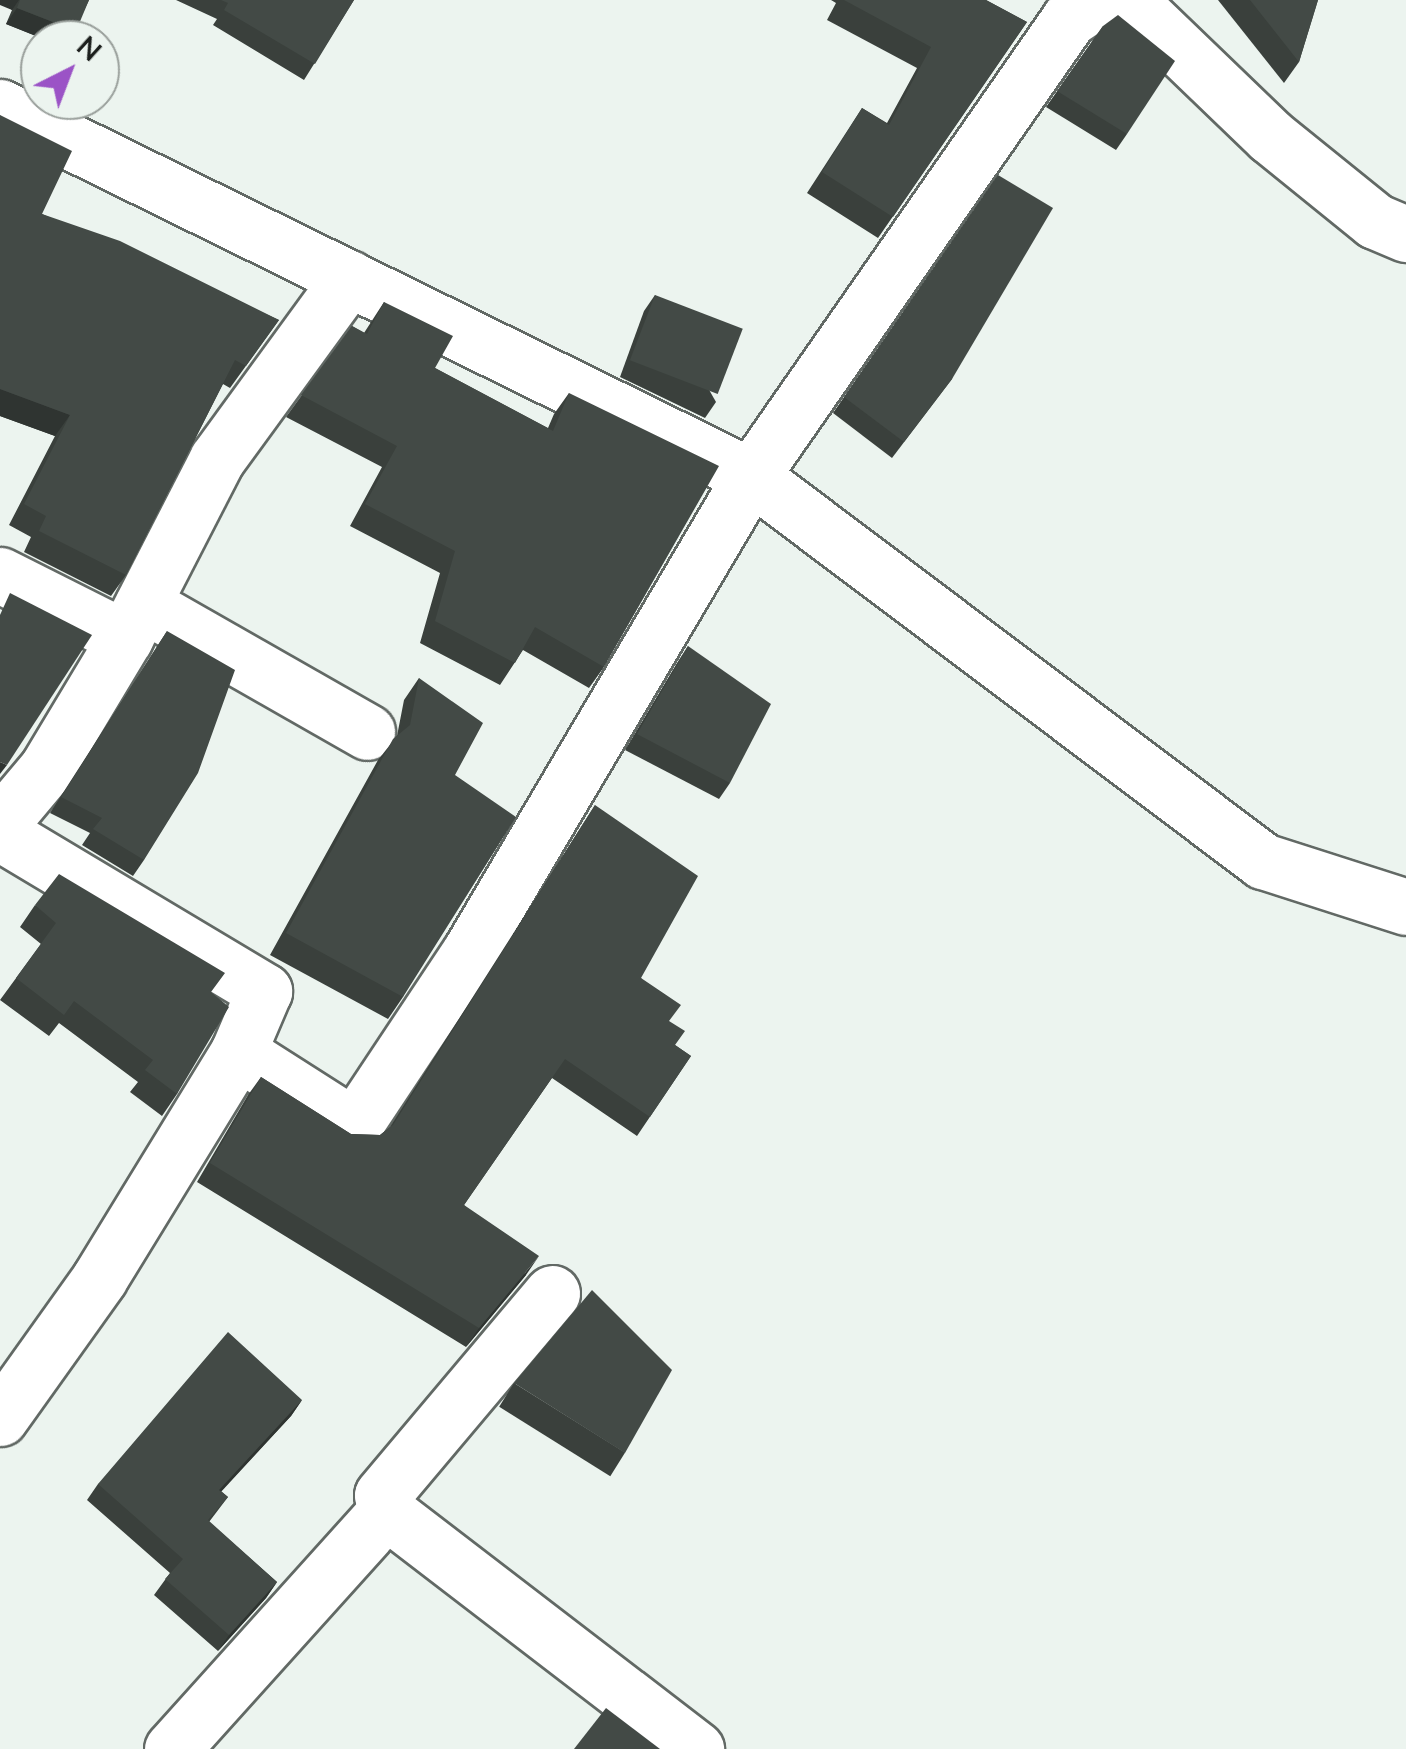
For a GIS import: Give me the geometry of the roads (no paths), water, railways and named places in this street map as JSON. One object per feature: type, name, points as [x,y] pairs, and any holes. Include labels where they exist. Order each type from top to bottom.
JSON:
[{"type":"street","points":[[238,1052],[354,1126],[471,950],[751,476],[1069,19],[1097,0]]},
{"type":"street","points":[[1115,0],[1137,8],[1330,185],[1376,221],[1406,234]]},
{"type":"street","points":[[0,107],[751,476],[1263,861],[1406,907]]},
{"type":"street","points":[[0,824],[47,768],[134,621],[216,459],[348,278]]},
{"type":"street","points":[[0,575],[134,621],[367,732]]},
{"type":"street","points":[[0,833],[264,992],[238,1052],[99,1280],[0,1418]]},
{"type":"street","points":[[552,1293],[382,1495],[386,1511],[696,1749]]},
{"type":"street","points":[[172,1749],[386,1511]]}]
